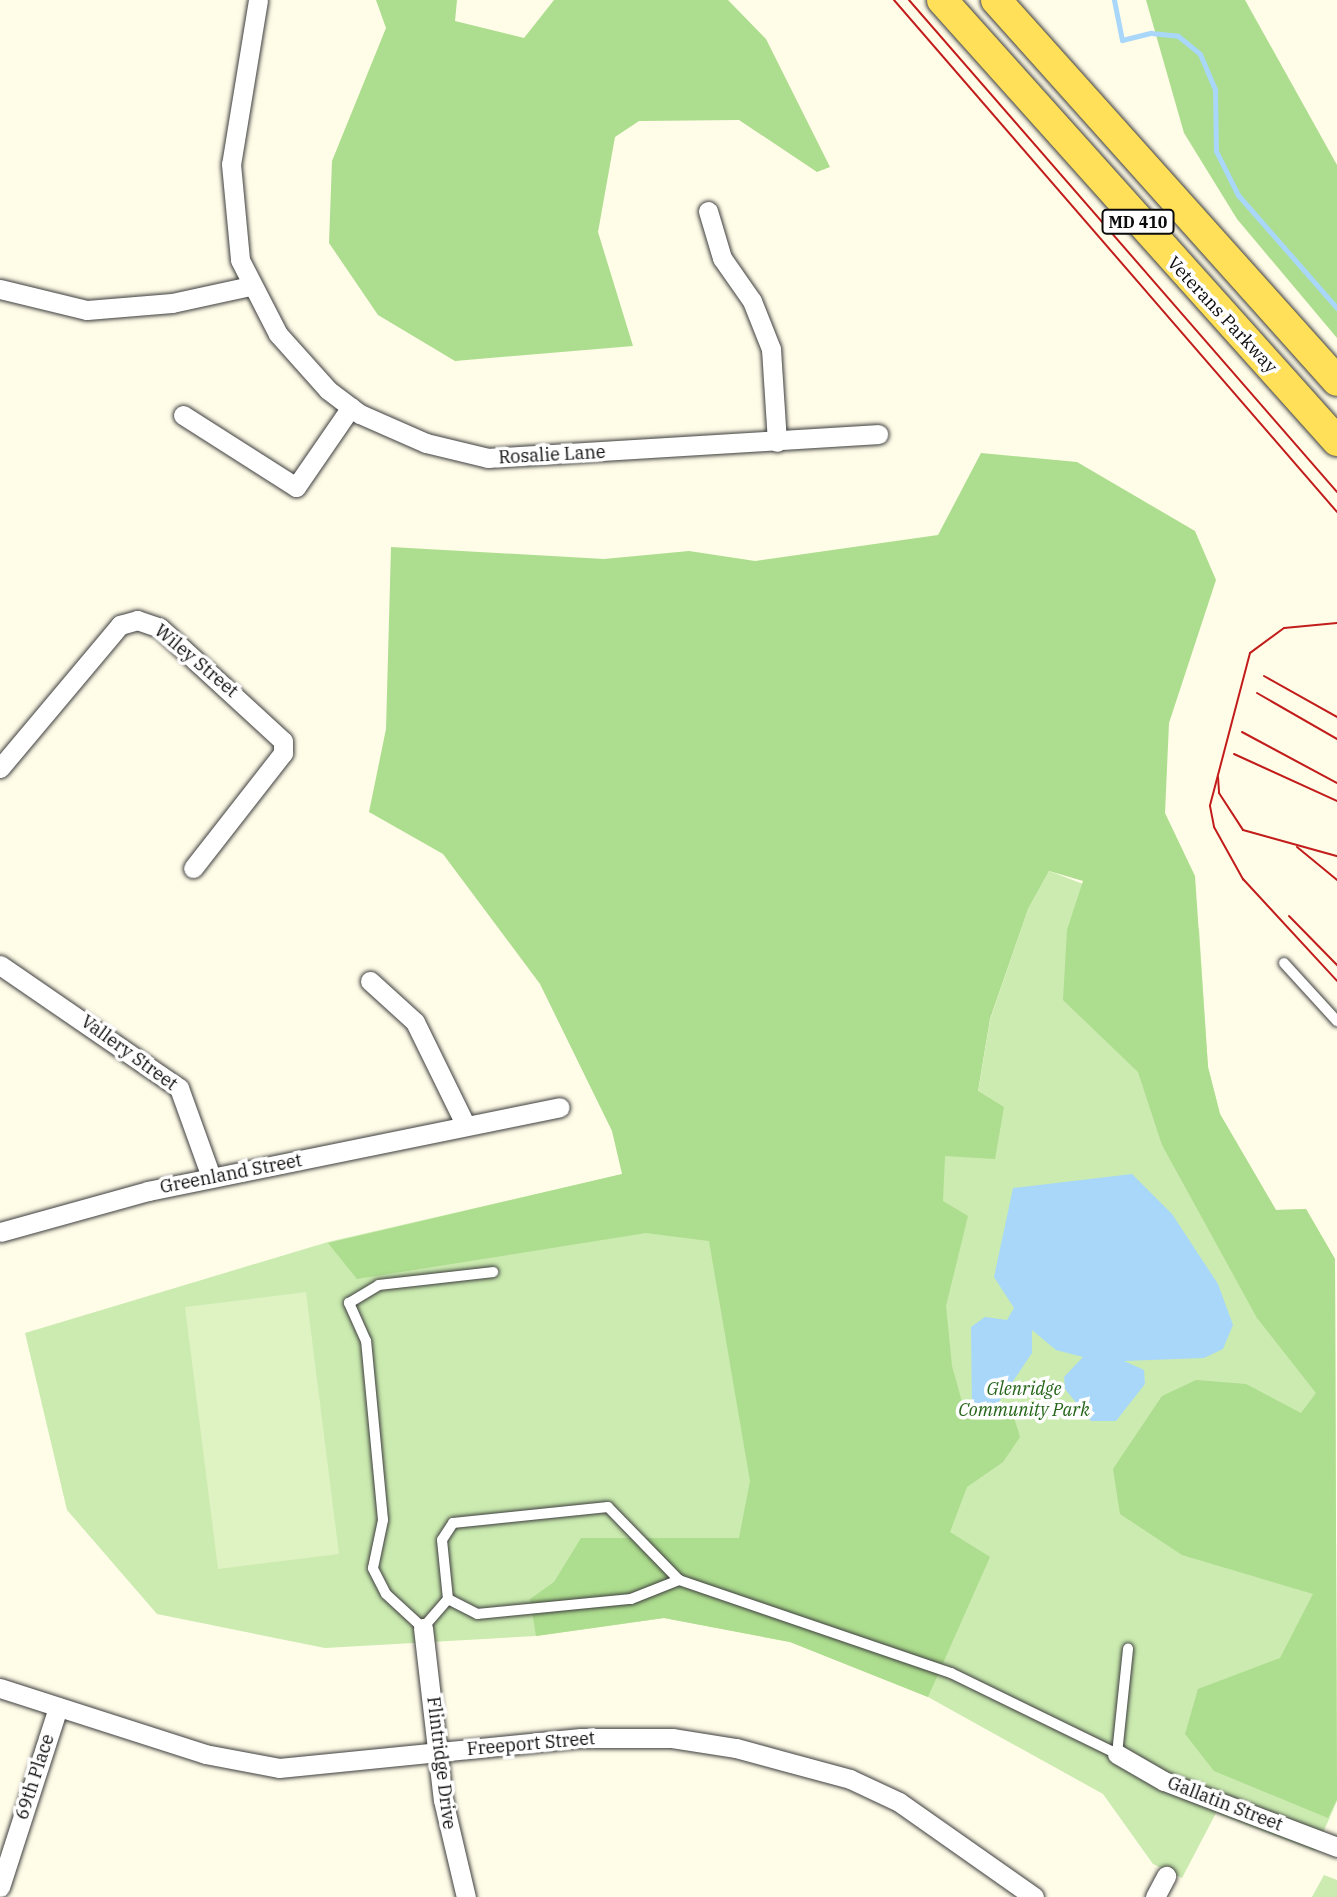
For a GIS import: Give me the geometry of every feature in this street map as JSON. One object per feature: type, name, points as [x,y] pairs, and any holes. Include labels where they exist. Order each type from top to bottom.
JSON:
[{"type":"main road","name":"Veterans Parkway","points":[[942,0],[1337,441]]},
{"type":"main road","name":"MD 410","points":[[996,0],[1337,382]]},
{"type":"street","name":"Rosalie Lane","points":[[258,0],[231,164],[232,219],[250,286],[278,334],[351,407],[426,443],[488,458],[878,434]]},
{"type":"street","points":[[708,211],[722,257],[752,301],[771,349],[777,442]]},
{"type":"street","points":[[0,289],[87,310],[172,303],[250,286]]},
{"type":"street","points":[[183,415],[296,486],[351,407]]},
{"type":"street","name":"Wiley Street","points":[[0,768],[120,625],[138,620],[160,628],[283,741],[283,753],[193,868]]},
{"type":"street","name":"Vallery Street","points":[[0,965],[178,1088],[211,1177]]},
{"type":"street","points":[[370,981],[415,1023],[464,1122]]},
{"type":"street","name":"Greenland Street","points":[[0,1232],[211,1177],[464,1122],[560,1107]]},
{"type":"street","name":"Flintridge Drive","points":[[423,1628],[440,1754],[466,1897]]},
{"type":"street","name":"Freeport Street","points":[[0,1688],[205,1755],[279,1768],[633,1737],[797,1762],[899,1802],[1034,1897]]},
{"type":"street","name":"69th Place","points":[[0,1887],[58,1707]]},
{"type":"street","name":"Gallatin Street","points":[[1117,1754],[1164,1781],[1337,1847]]},
{"type":"street","points":[[1155,1897],[1166,1876]]},
{"type":"lane","points":[[1284,963],[1337,1021]]},
{"type":"lane","points":[[493,1272],[379,1285],[349,1303],[366,1342],[383,1520],[373,1568],[386,1594],[423,1628],[448,1599],[442,1540],[453,1523],[608,1507],[679,1580],[951,1673],[1117,1754],[1128,1648]]},
{"type":"lane","points":[[448,1599],[477,1614],[631,1599],[679,1580]]},
{"type":"green space","points":[[376,0],[457,0],[455,21],[524,38],[554,0],[728,0],[766,39],[830,167],[817,172],[739,120],[639,121],[615,137],[598,232],[633,346],[455,361],[378,315],[329,243],[332,161],[386,28]]},
{"type":"green space","points":[[1146,0],[1245,0],[1337,165],[1337,338],[1237,219],[1184,133]]},
{"type":"green space","points":[[981,453],[1077,462],[1195,531],[1216,580],[1169,723],[1165,813],[1195,876],[1208,1067],[1220,1114],[1276,1210],[1306,1209],[1335,1259],[1337,1799],[1328,1818],[1214,1771],[1185,1734],[1198,1689],[1280,1658],[1313,1594],[1182,1555],[1120,1514],[1113,1469],[1162,1396],[1196,1380],[1246,1384],[1301,1413],[1316,1393],[1257,1318],[1162,1145],[1138,1072],[1063,1000],[1067,930],[1083,881],[1049,871],[1028,909],[990,1019],[978,1091],[1004,1107],[995,1159],[945,1156],[943,1201],[968,1216],[946,1306],[952,1366],[966,1416],[987,1420],[1012,1411],[1020,1437],[1003,1462],[967,1487],[950,1532],[990,1557],[928,1697],[790,1642],[664,1618],[536,1636],[530,1599],[554,1582],[581,1538],[739,1538],[750,1481],[709,1241],[646,1233],[357,1279],[328,1243],[622,1174],[612,1131],[540,984],[443,854],[369,812],[386,729],[391,547],[604,559],[689,551],[755,561],[938,535]]},
{"type":"green space","name":"Glenridge Community Park","points":[[1049,871],[1199,928],[1208,1067],[1220,1114],[1276,1210],[1306,1209],[1335,1259],[1337,1801],[1315,1851],[1216,1813],[1182,1878],[1153,1864],[1103,1794],[928,1697],[790,1642],[664,1618],[536,1636],[325,1648],[157,1614],[67,1510],[25,1333],[328,1242],[978,1092],[990,1020],[1028,909]]},
{"type":"green space","points":[[306,1292],[339,1554],[218,1569],[185,1307]]},
{"type":"green space","points":[[1324,1875],[1337,1880],[1337,1897],[1312,1897]]},
{"type":"water","points":[[1132,1174],[1172,1214],[1218,1284],[1233,1325],[1223,1349],[1204,1358],[1124,1361],[1144,1370],[1145,1384],[1116,1421],[1091,1421],[1065,1389],[1064,1377],[1083,1357],[1056,1350],[1032,1330],[1032,1353],[993,1410],[972,1411],[971,1327],[985,1317],[1007,1320],[1014,1308],[994,1277],[1013,1188]]},
{"type":"waterway","points":[[1114,0],[1122,40],[1151,33],[1178,36],[1200,54],[1215,90],[1216,151],[1238,195],[1337,308]]},
{"type":"tram line","points":[[894,0],[1337,512]]},
{"type":"tram line","points":[[909,0],[1337,492]]},
{"type":"tram line","points":[[1337,623],[1284,628],[1250,653],[1210,806],[1214,827],[1243,879],[1337,981]]},
{"type":"tram line","points":[[1264,676],[1337,717]]},
{"type":"tram line","points":[[1257,693],[1337,739]]},
{"type":"tram line","points":[[1242,732],[1337,783]]},
{"type":"tram line","points":[[1234,754],[1337,801]]},
{"type":"tram line","points":[[1218,777],[1219,793],[1243,830],[1337,856]]},
{"type":"tram line","points":[[1297,847],[1337,880]]},
{"type":"tram line","points":[[1289,916],[1337,965]]}]
